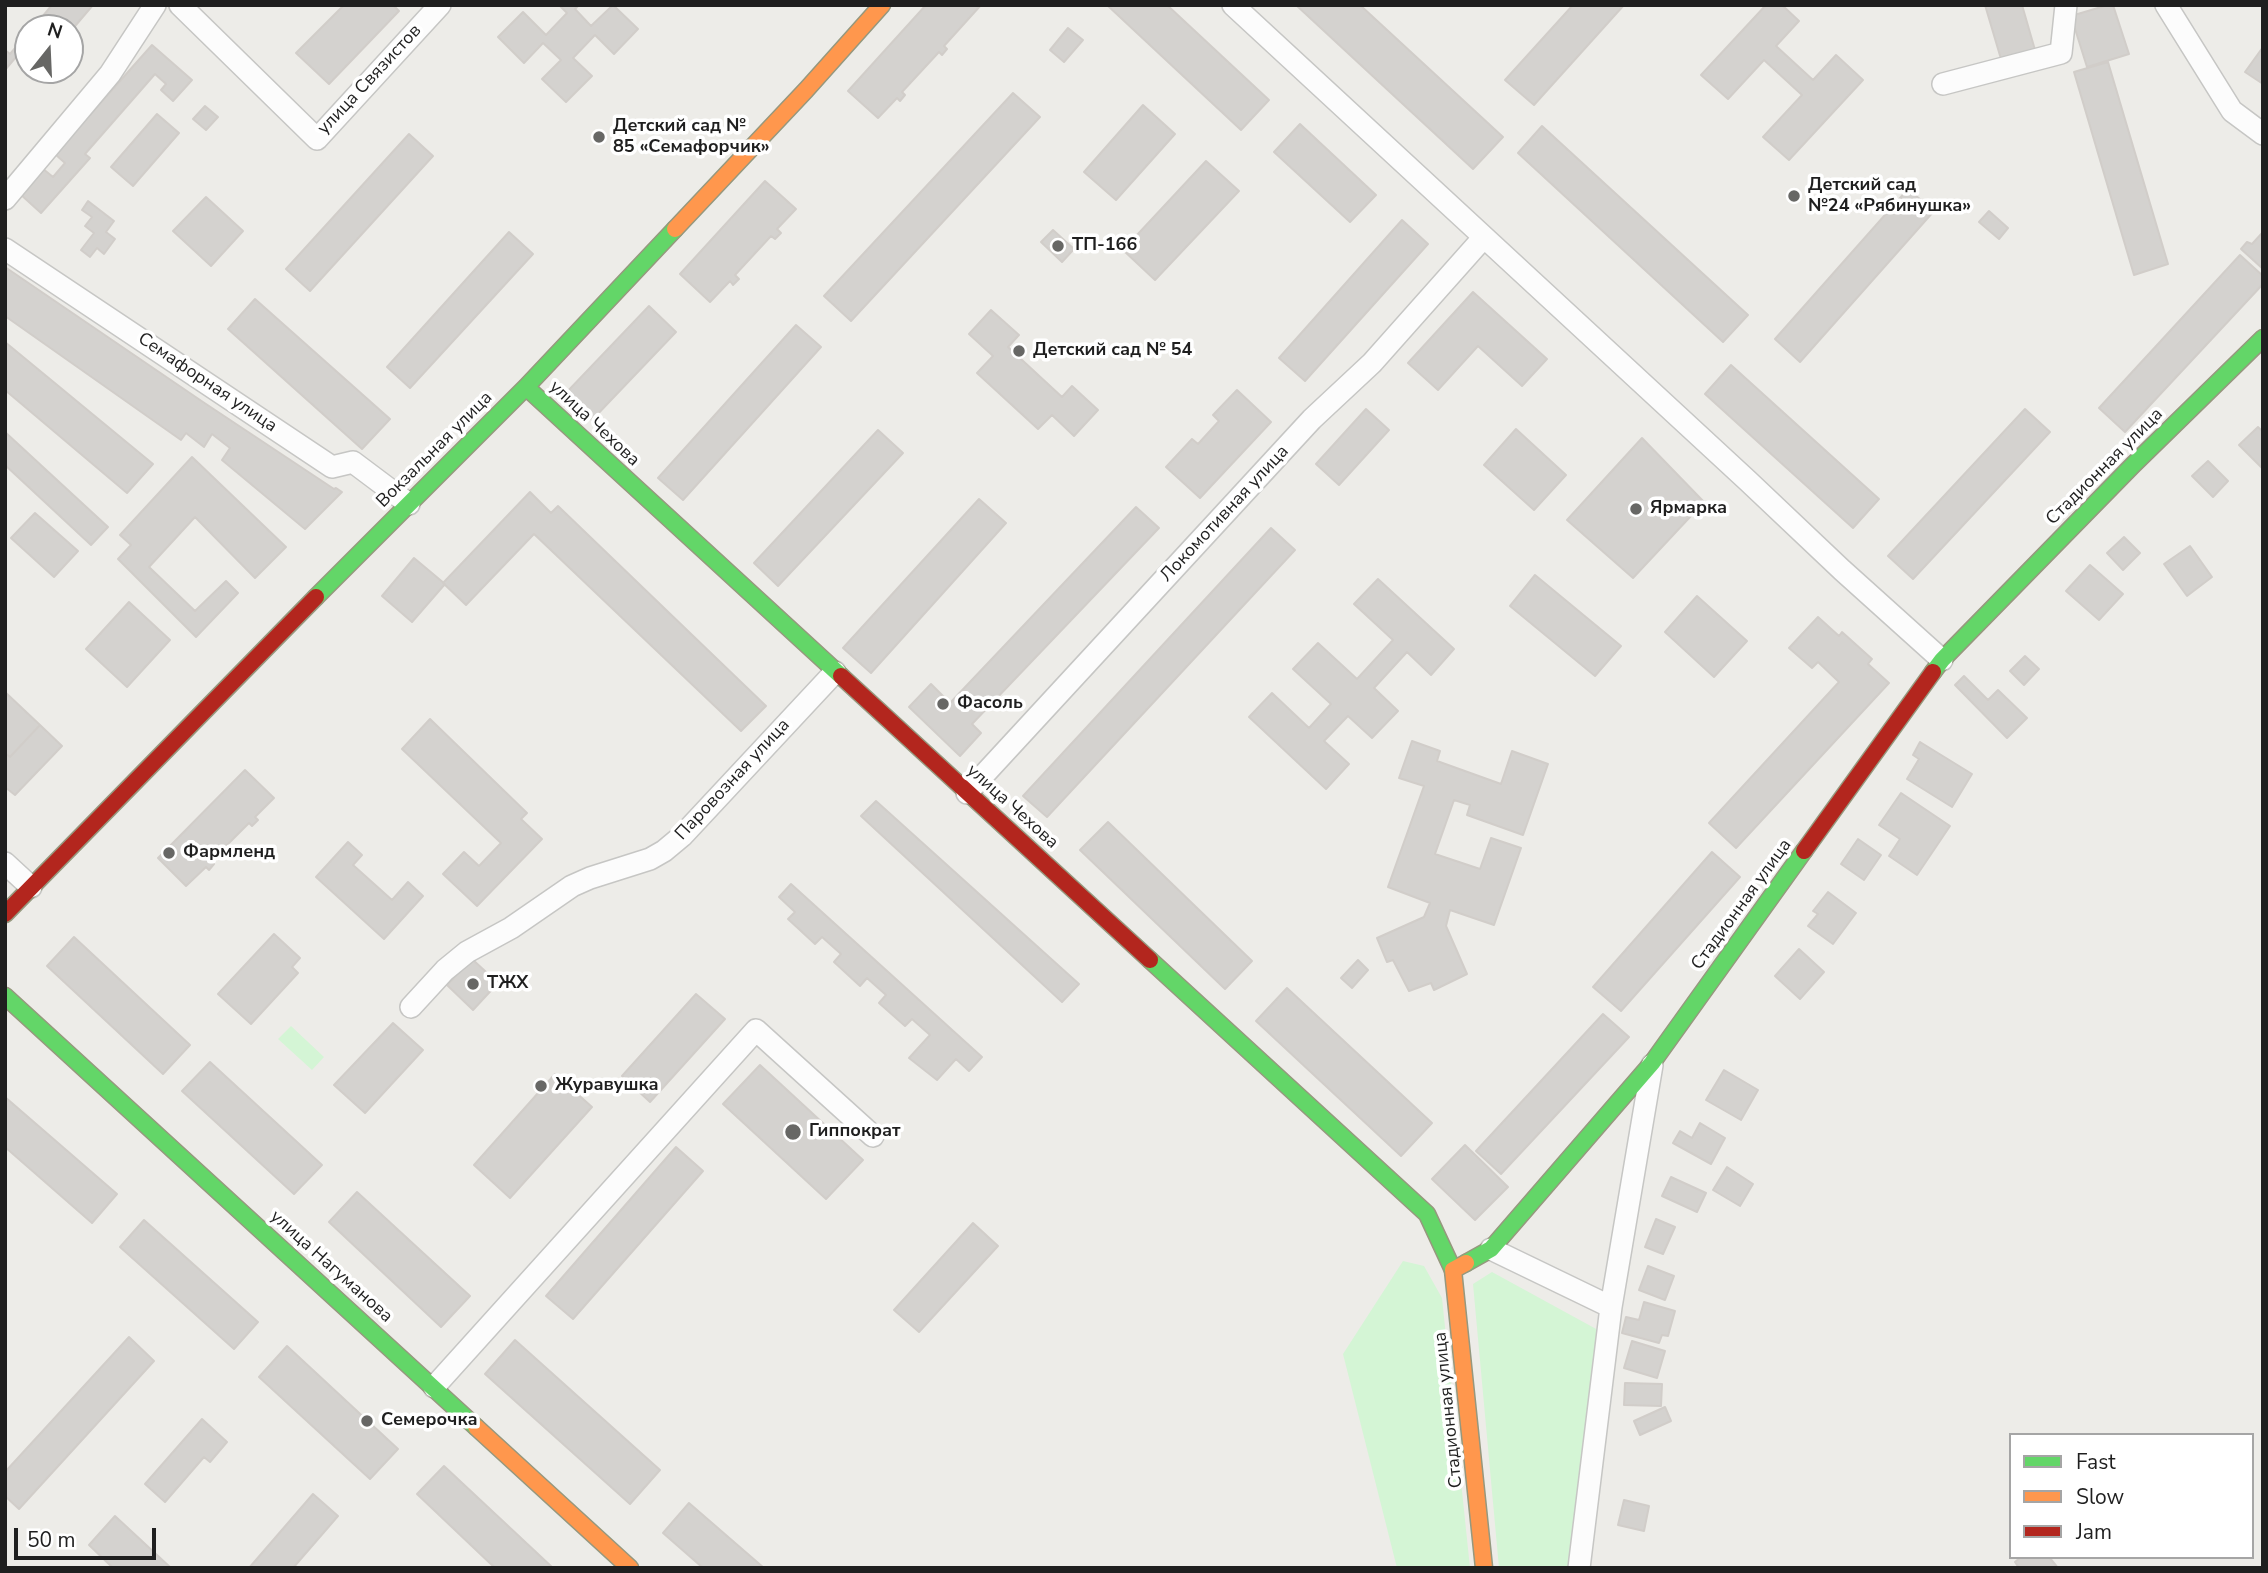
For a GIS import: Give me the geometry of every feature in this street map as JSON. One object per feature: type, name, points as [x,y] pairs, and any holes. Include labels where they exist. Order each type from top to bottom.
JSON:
[{"type":"street","points":[[5,199],[110,74],[156,5]]},
{"type":"street","name":"улица Связистов","points":[[180,5],[317,139],[440,5]]},
{"type":"street","name":"Вокзальная улица","points":[[5,914],[526,387],[882,5]]},
{"type":"street","points":[[1233,5],[1942,660]]},
{"type":"street","points":[[1943,85],[2061,53],[2066,5]]},
{"type":"street","points":[[2166,5],[2232,111],[2263,134]]},
{"type":"street","name":"Локомотивная улица","points":[[967,793],[1312,419],[1372,363],[1484,237]]},
{"type":"street","name":"Семафорная улица","points":[[5,249],[332,467],[353,462],[409,504]]},
{"type":"street","name":"Стадионная улица","points":[[1484,1568],[1453,1270],[1491,1249],[1652,1063],[1942,660],[2133,465],[2263,338]]},
{"type":"street","name":"улица Чехова","points":[[526,387],[1427,1214],[1453,1270]]},
{"type":"street","name":"Паровозная улица","points":[[411,1007],[458,959],[511,928],[572,886],[650,859],[664,851],[682,836],[835,672]]},
{"type":"street","points":[[5,863],[31,887]]},
{"type":"street","name":"улица Нагуманова","points":[[5,996],[630,1568]]},
{"type":"street","points":[[434,1387],[755,1030],[873,1136]]},
{"type":"street","points":[[1579,1568],[1611,1307],[1652,1063]]},
{"type":"street","points":[[1491,1249],[1611,1307]]},
{"type":"green space","points":[[291,1026],[324,1057],[312,1070],[278,1039]]},
{"type":"green space","points":[[1403,1261],[1424,1266],[1442,1298],[1470,1568],[1397,1568],[1343,1354]]},
{"type":"green space","points":[[1492,1272],[1598,1330],[1570,1568],[1499,1568],[1473,1284]]},
{"type":"building","points":[[52,5],[93,5],[84,16],[45,14]]},
{"type":"building","points":[[344,5],[393,5],[399,11],[329,84],[296,53]]},
{"type":"building","points":[[559,5],[579,5],[575,9],[591,26],[613,5],[638,29],[614,54],[595,35],[573,58],[592,76],[566,102],[542,79],[561,60],[543,43],[524,63],[498,37],[523,12],[546,35],[567,13]]},
{"type":"building","points":[[926,5],[981,5],[944,46],[947,49],[942,55],[939,52],[902,92],[905,95],[900,101],[897,98],[878,118],[848,91]]},
{"type":"building","points":[[1107,5],[1167,5],[1269,100],[1241,130]]},
{"type":"building","points":[[1296,5],[1360,5],[1503,137],[1473,169]]},
{"type":"building","points":[[1573,5],[1624,5],[1534,105],[1505,80]]},
{"type":"building","points":[[1766,5],[1782,5],[1799,21],[1776,46],[1813,80],[1836,55],[1863,80],[1789,160],[1763,137],[1802,95],[1764,60],[1728,99],[1701,75]]},
{"type":"building","points":[[1985,5],[2022,5],[2035,50],[2001,59]]},
{"type":"building","points":[[2113,5],[2129,54],[2087,67],[2071,16]]},
{"type":"building","points":[[1068,28],[1083,40],[1064,62],[1050,50]]},
{"type":"building","points":[[152,45],[192,80],[173,101],[161,90],[166,84],[155,74],[85,154],[90,158],[41,213],[19,193],[42,168],[53,177],[65,163],[55,154]]},
{"type":"building","points":[[2263,47],[2263,84],[2245,72]]},
{"type":"building","points":[[14,49],[14,59],[5,70],[5,50],[10,54]]},
{"type":"building","points":[[2108,62],[2168,264],[2134,275],[2074,72]]},
{"type":"building","points":[[1013,93],[1040,117],[851,321],[824,296]]},
{"type":"building","points":[[1143,105],[1175,134],[1116,200],[1084,172]]},
{"type":"building","points":[[205,106],[218,117],[206,130],[193,119]]},
{"type":"building","points":[[157,114],[179,133],[133,186],[111,167]]},
{"type":"building","points":[[1300,124],[1376,195],[1350,222],[1274,152]]},
{"type":"building","points":[[1542,126],[1748,315],[1723,342],[1518,153]]},
{"type":"building","points":[[409,134],[433,156],[310,291],[286,269]]},
{"type":"building","points":[[1206,161],[1239,191],[1155,280],[1123,250]]},
{"type":"building","points":[[765,181],[796,209],[777,229],[781,233],[775,239],[771,236],[735,275],[739,279],[733,285],[730,281],[710,302],[680,274]]},
{"type":"building","points":[[1908,189],[1934,211],[1800,362],[1775,339]]},
{"type":"building","points":[[206,197],[243,231],[211,266],[173,231]]},
{"type":"building","points":[[88,201],[114,221],[106,232],[115,239],[104,254],[97,248],[90,257],[81,250],[94,233],[85,226],[92,217],[82,210]]},
{"type":"building","points":[[1989,211],[2008,228],[1999,239],[1979,222]]},
{"type":"building","points":[[1402,220],[1428,244],[1305,381],[1279,358]]},
{"type":"building","name":"ТП-166","points":[[1053,230],[1074,249],[1062,262],[1041,242]]},
{"type":"building","points":[[509,232],[533,254],[410,388],[387,367]]},
{"type":"building","points":[[2263,232],[2263,269],[2241,249],[2247,242],[2252,244]]},
{"type":"building","points":[[2240,255],[2263,276],[2263,284],[2125,432],[2099,408]]},
{"type":"building","points":[[5,267],[203,402],[342,492],[305,529],[222,460],[230,448],[212,434],[204,447],[186,433],[181,440],[5,316]]},
{"type":"building","points":[[1473,292],[1547,359],[1522,386],[1478,346],[1438,390],[1408,363]]},
{"type":"building","points":[[255,299],[390,419],[362,449],[228,329]]},
{"type":"building","points":[[649,306],[676,332],[592,420],[565,394]]},
{"type":"building","points":[[991,310],[1019,335],[1008,347],[1062,397],[1072,386],[1098,410],[1074,436],[1052,415],[1038,429],[977,373],[993,356],[969,334]]},
{"type":"building","points":[[796,325],[821,347],[683,500],[658,478]]},
{"type":"building","points":[[5,342],[153,464],[127,493],[5,390]]},
{"type":"building","points":[[1731,365],[1879,499],[1853,528],[1705,394]]},
{"type":"building","points":[[1237,390],[1271,422],[1200,498],[1166,467],[1192,439],[1198,444],[1219,421],[1213,415]]},
{"type":"building","points":[[1366,409],[1389,430],[1339,485],[1316,464]]},
{"type":"building","points":[[2025,409],[2050,432],[1913,579],[1888,556]]},
{"type":"building","points":[[2258,427],[2263,432],[2263,469],[2239,445]]},
{"type":"building","points":[[1516,429],[1566,475],[1534,510],[1484,465]]},
{"type":"building","points":[[878,430],[903,453],[778,586],[754,563]]},
{"type":"building","points":[[5,432],[108,527],[91,545],[5,465]]},
{"type":"building","points":[[1642,438],[1704,502],[1633,578],[1567,520]]},
{"type":"building","points":[[192,457],[286,547],[255,578],[195,517],[149,567],[195,611],[226,581],[238,593],[196,637],[118,559],[131,545],[120,535]]},
{"type":"building","points":[[2208,461],[2228,481],[2213,497],[2192,476]]},
{"type":"building","points":[[530,492],[551,513],[558,506],[766,706],[741,731],[534,534],[466,605],[443,583]]},
{"type":"building","points":[[979,499],[1006,523],[871,673],[843,648]]},
{"type":"building","points":[[1136,507],[1159,528],[972,724],[981,733],[960,756],[909,707],[931,684],[950,703]]},
{"type":"building","points":[[35,513],[78,551],[54,577],[11,538]]},
{"type":"building","points":[[1271,528],[1295,550],[1047,817],[1023,796]]},
{"type":"building","points":[[2124,537],[2140,553],[2123,570],[2107,553]]},
{"type":"building","points":[[2190,546],[2212,577],[2187,596],[2164,564]]},
{"type":"building","points":[[414,558],[445,584],[412,622],[382,596]]},
{"type":"building","points":[[2090,565],[2123,594],[2099,620],[2066,591]]},
{"type":"building","points":[[1535,575],[1621,646],[1595,676],[1510,606]]},
{"type":"building","points":[[1378,579],[1454,649],[1431,675],[1407,652],[1374,688],[1398,711],[1372,738],[1348,716],[1324,741],[1349,764],[1326,789],[1249,717],[1272,693],[1309,728],[1331,704],[1293,669],[1318,643],[1357,679],[1393,640],[1354,604]]},
{"type":"building","points":[[1697,596],[1747,641],[1714,677],[1665,632]]},
{"type":"building","points":[[129,602],[170,640],[127,687],[86,649]]},
{"type":"building","points":[[1818,617],[1839,636],[1842,632],[1872,659],[1868,664],[1889,683],[1736,848],[1709,823],[1839,682],[1818,662],[1812,668],[1789,648]]},
{"type":"building","points":[[2025,656],[2039,669],[2024,685],[2010,671]]},
{"type":"building","points":[[1964,676],[1988,700],[1998,690],[2027,718],[2007,738],[1955,685]]},
{"type":"building","points":[[5,692],[40,725],[10,757],[5,753]]},
{"type":"building","points":[[430,719],[527,813],[521,819],[542,839],[477,906],[443,874],[464,852],[479,866],[501,843],[402,749]]},
{"type":"building","points":[[40,725],[62,746],[15,795],[5,787],[5,753],[10,757]]},
{"type":"building","points":[[1412,741],[1440,751],[1437,761],[1501,784],[1512,751],[1548,764],[1523,835],[1467,815],[1470,805],[1454,800],[1435,854],[1480,869],[1491,838],[1521,848],[1494,925],[1450,910],[1446,926],[1467,974],[1434,990],[1431,983],[1409,991],[1393,960],[1387,962],[1377,938],[1424,917],[1430,903],[1388,887],[1424,786],[1399,778]]},
{"type":"building","points":[[1920,742],[1972,774],[1952,807],[1907,779],[1919,759],[1913,755]]},
{"type":"building","points":[[245,770],[274,798],[255,817],[258,820],[252,826],[249,823],[211,861],[214,864],[209,870],[206,867],[186,886],[158,858]]},
{"type":"building","points":[[1901,793],[1950,826],[1917,875],[1889,856],[1900,839],[1879,825]]},
{"type":"building","points":[[876,801],[1079,984],[1062,1002],[861,816]]},
{"type":"building","points":[[1108,822],[1252,961],[1225,989],[1080,850]]},
{"type":"building","points":[[1858,839],[1881,855],[1864,880],[1841,864]]},
{"type":"building","points":[[348,842],[362,855],[353,865],[392,900],[408,882],[423,896],[384,939],[316,877]]},
{"type":"building","points":[[1712,852],[1740,877],[1621,1011],[1593,987]]},
{"type":"building","points":[[791,884],[982,1057],[969,1071],[956,1059],[937,1080],[909,1058],[930,1035],[912,1019],[905,1026],[879,1003],[886,995],[867,978],[860,986],[834,962],[841,954],[822,937],[815,944],[788,919],[795,912],[779,897]]},
{"type":"building","points":[[1828,892],[1856,913],[1833,944],[1808,926],[1818,914],[1813,911]]},
{"type":"building","points":[[274,934],[300,958],[292,967],[298,973],[251,1024],[218,994]]},
{"type":"building","points":[[74,937],[190,1045],[163,1074],[47,966]]},
{"type":"building","points":[[1799,949],[1824,972],[1800,999],[1775,976]]},
{"type":"building","name":"ТЖХ","points":[[472,959],[498,983],[473,1010],[447,985]]},
{"type":"building","points":[[1358,960],[1368,970],[1352,988],[1341,978]]},
{"type":"building","points":[[1287,988],[1432,1123],[1401,1156],[1256,1021]]},
{"type":"building","points":[[696,994],[725,1019],[650,1102],[622,1076]]},
{"type":"building","points":[[1603,1014],[1629,1037],[1501,1174],[1476,1151]]},
{"type":"building","points":[[393,1023],[423,1050],[365,1113],[334,1085]]},
{"type":"building","points":[[210,1062],[322,1165],[294,1194],[182,1091]]},
{"type":"building","points":[[760,1065],[863,1160],[826,1199],[723,1104]]},
{"type":"building","points":[[1724,1070],[1758,1090],[1741,1120],[1706,1100]]},
{"type":"building","points":[[555,1074],[592,1107],[510,1198],[474,1165]]},
{"type":"building","points":[[5,1097],[117,1194],[92,1223],[5,1147]]},
{"type":"building","points":[[1700,1123],[1725,1138],[1711,1164],[1673,1143],[1680,1131],[1692,1138]]},
{"type":"building","points":[[1465,1145],[1508,1187],[1475,1220],[1432,1179]]},
{"type":"building","points":[[676,1147],[703,1171],[573,1319],[546,1296]]},
{"type":"building","points":[[1727,1167],[1753,1184],[1740,1206],[1713,1190]]},
{"type":"building","points":[[1671,1177],[1706,1193],[1697,1212],[1662,1196]]},
{"type":"building","points":[[357,1192],[470,1296],[441,1327],[329,1222]]},
{"type":"building","points":[[1656,1219],[1675,1227],[1663,1254],[1645,1247]]},
{"type":"building","points":[[144,1220],[258,1322],[234,1349],[120,1247]]},
{"type":"building","points":[[973,1223],[998,1246],[919,1332],[894,1310]]},
{"type":"building","points":[[1648,1266],[1674,1276],[1665,1300],[1639,1290]]},
{"type":"building","points":[[1644,1302],[1675,1311],[1668,1336],[1662,1335],[1659,1343],[1622,1333],[1626,1317],[1639,1320]]},
{"type":"building","points":[[129,1337],[154,1361],[19,1509],[5,1496],[5,1472]]},
{"type":"building","points":[[515,1340],[660,1470],[630,1504],[485,1374]]},
{"type":"building","points":[[1632,1341],[1665,1351],[1657,1378],[1624,1368]]},
{"type":"building","points":[[287,1346],[398,1449],[370,1479],[259,1377]]},
{"type":"building","points":[[1625,1383],[1662,1384],[1661,1406],[1624,1405]]},
{"type":"building","points":[[1665,1407],[1671,1421],[1640,1435],[1634,1421]]},
{"type":"building","points":[[202,1419],[227,1442],[210,1462],[204,1457],[165,1502],[145,1484]]},
{"type":"building","points":[[444,1466],[553,1568],[495,1568],[417,1494]]},
{"type":"building","points":[[313,1494],[338,1516],[293,1568],[249,1568]]},
{"type":"building","points":[[1624,1500],[1649,1506],[1644,1531],[1618,1525]]},
{"type":"building","points":[[689,1503],[764,1568],[703,1568],[663,1533]]},
{"type":"building","points":[[115,1516],[171,1568],[113,1568],[89,1545]]},
{"type":"building","points":[[2019,1559],[2051,1559],[2058,1568],[2019,1568],[2015,1562]]},
{"type":"traffic: fast","points":[[316,597],[526,387],[675,229]]},
{"type":"traffic: fast","points":[[1933,672],[2133,465],[2263,338]]},
{"type":"traffic: fast","points":[[526,387],[841,676]]},
{"type":"traffic: fast","points":[[1466,1263],[1491,1249],[1652,1063],[1804,851]]},
{"type":"traffic: fast","points":[[1150,960],[1427,1214],[1453,1270]]},
{"type":"traffic: fast","points":[[5,996],[476,1427]]},
{"type":"traffic: slow","points":[[675,229],[882,5]]},
{"type":"traffic: slow","points":[[1466,1263],[1453,1270],[1484,1568]]},
{"type":"traffic: slow","points":[[476,1427],[630,1568]]},
{"type":"traffic: jam","points":[[5,914],[316,597]]},
{"type":"traffic: jam","points":[[1804,851],[1933,672]]},
{"type":"traffic: jam","points":[[841,676],[1150,960]]},
{"type":"place","name":"Детский сад № 85 «Семафорчик»","points":[[599,137]]},
{"type":"place","name":"Детский сад №24 «Рябинушка»","points":[[1794,196]]},
{"type":"place","name":"ТП-166","points":[[1058,246]]},
{"type":"place","name":"Детский сад № 54","points":[[1019,351]]},
{"type":"place","name":"Ярмарка","points":[[1636,509]]},
{"type":"place","name":"Фасоль","points":[[943,704]]},
{"type":"place","name":"Фармленд","points":[[169,853]]},
{"type":"place","name":"ТЖХ","points":[[473,984]]},
{"type":"place","name":"Журавушка","points":[[541,1086]]},
{"type":"place","name":"Гиппократ","points":[[793,1132]]},
{"type":"place","name":"Семерочка","points":[[367,1421]]}]
